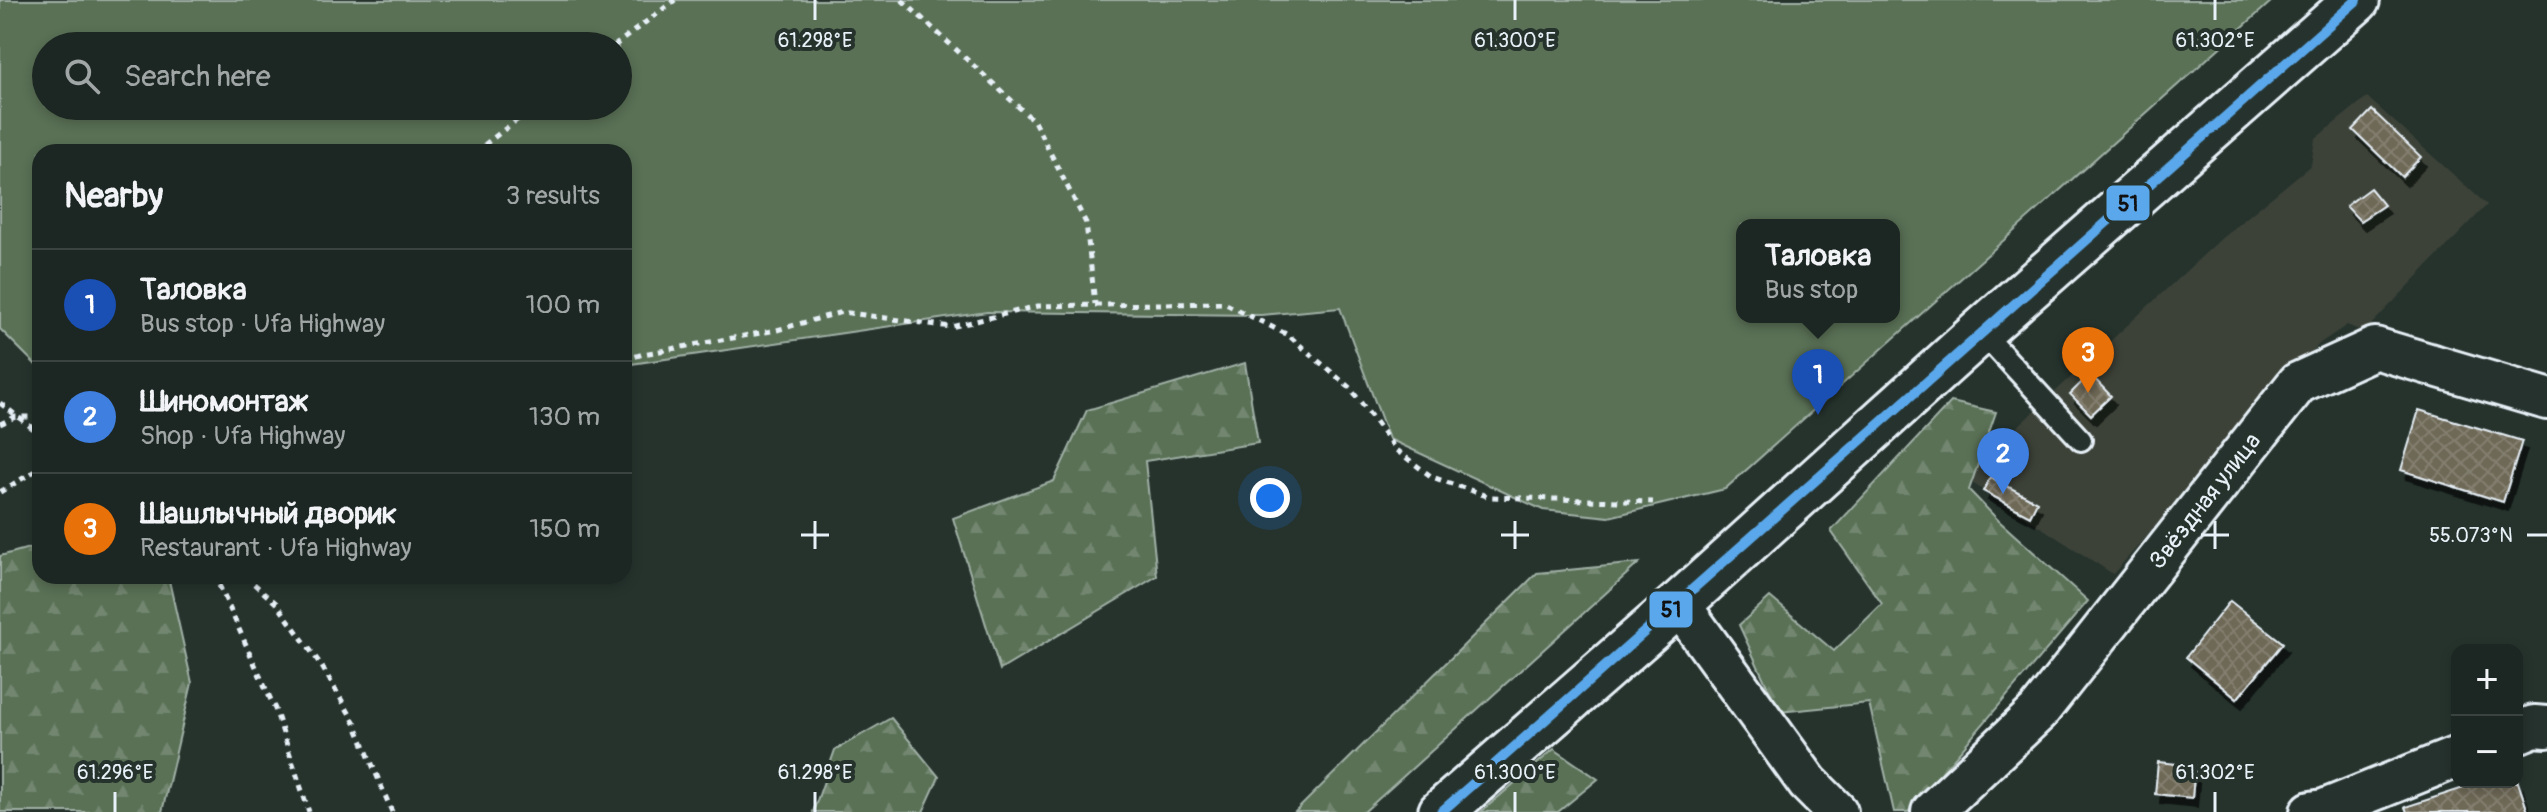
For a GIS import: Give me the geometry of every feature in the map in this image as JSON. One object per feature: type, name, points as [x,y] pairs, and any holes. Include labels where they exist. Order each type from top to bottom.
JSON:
[{"type":"main road","points":[[1441,812],[2357,0]]},
{"type":"street","name":"Звёздная улица","points":[[1932,812],[2038,712],[2298,383],[2375,348],[2547,399]]},
{"type":"street","points":[[1679,604],[1808,783],[1837,812]]},
{"type":"street","points":[[2523,731],[2534,726],[2547,727]]},
{"type":"street","points":[[2311,812],[2324,810],[2451,759]]},
{"type":"lane","points":[[1981,331],[2081,440]]},
{"type":"path","points":[[632,32],[675,0]]},
{"type":"path","points":[[902,0],[1034,121],[1086,223],[1095,304]]},
{"type":"path","points":[[485,144],[517,120]]},
{"type":"path","points":[[632,357],[777,330],[842,312],[951,327],[1038,306],[1224,303],[1288,335],[1350,388],[1396,450],[1432,477],[1490,497],[1653,502]]},
{"type":"path","points":[[0,403],[32,429]]},
{"type":"path","points":[[0,424],[15,417],[32,417]]},
{"type":"path","points":[[0,492],[32,473]]},
{"type":"path","points":[[218,584],[275,709],[309,812]]},
{"type":"path","points":[[254,584],[277,604],[321,665],[355,723],[392,812]]},
{"type":"shaded area","points":[[2367,97],[2487,205],[2364,332],[2347,325],[2320,343],[2113,574],[1963,477],[2223,237],[2311,165],[2315,139]]},
{"type":"green space","points":[[0,0],[2273,0],[1725,489],[1609,517],[1543,510],[1389,439],[1340,308],[1261,315],[987,312],[632,364],[632,144],[32,144],[32,361],[0,329]]},
{"type":"green space","points":[[1245,363],[1258,443],[1145,461],[1157,576],[1000,670],[953,518],[1054,481],[1087,410]]},
{"type":"green space","points":[[1951,402],[1996,412],[1969,490],[2088,601],[1908,812],[1894,812],[1869,703],[1779,712],[1739,625],[1770,597],[1834,651],[1882,604],[1831,531]]},
{"type":"green space","points":[[32,547],[32,584],[170,584],[192,683],[162,812],[0,812],[0,556]]},
{"type":"green space","points":[[1639,563],[1364,812],[1295,812],[1537,573]]},
{"type":"green space","points":[[891,718],[939,777],[923,812],[813,812],[835,750]]},
{"type":"green space","points":[[1554,749],[1598,779],[1558,812],[1481,812]]},
{"type":"building","points":[[2372,110],[2421,157],[2402,177],[2353,130]]},
{"type":"building","points":[[2370,188],[2384,205],[2360,221],[2346,206]]},
{"type":"building","points":[[2090,374],[2111,396],[2091,415],[2070,394]]},
{"type":"building","points":[[2419,410],[2522,441],[2503,502],[2401,470]]},
{"type":"building","points":[[1990,477],[2037,502],[2030,516],[1983,491]]},
{"type":"building","points":[[2230,601],[2283,643],[2237,699],[2186,657]]},
{"type":"building","points":[[2158,762],[2195,766],[2192,798],[2155,794]]},
{"type":"building","points":[[2464,788],[2520,788],[2528,812],[2407,812],[2405,807]]},
{"type":"transit line","name":"51","points":[[1441,812],[2357,0]]},
{"type":"place","name":"Шашлычный дворик","points":[[2088,393]]},
{"type":"place","name":"Таловка","points":[[1818,415]]},
{"type":"place","name":"Шиномонтаж","points":[[2003,494]]}]
